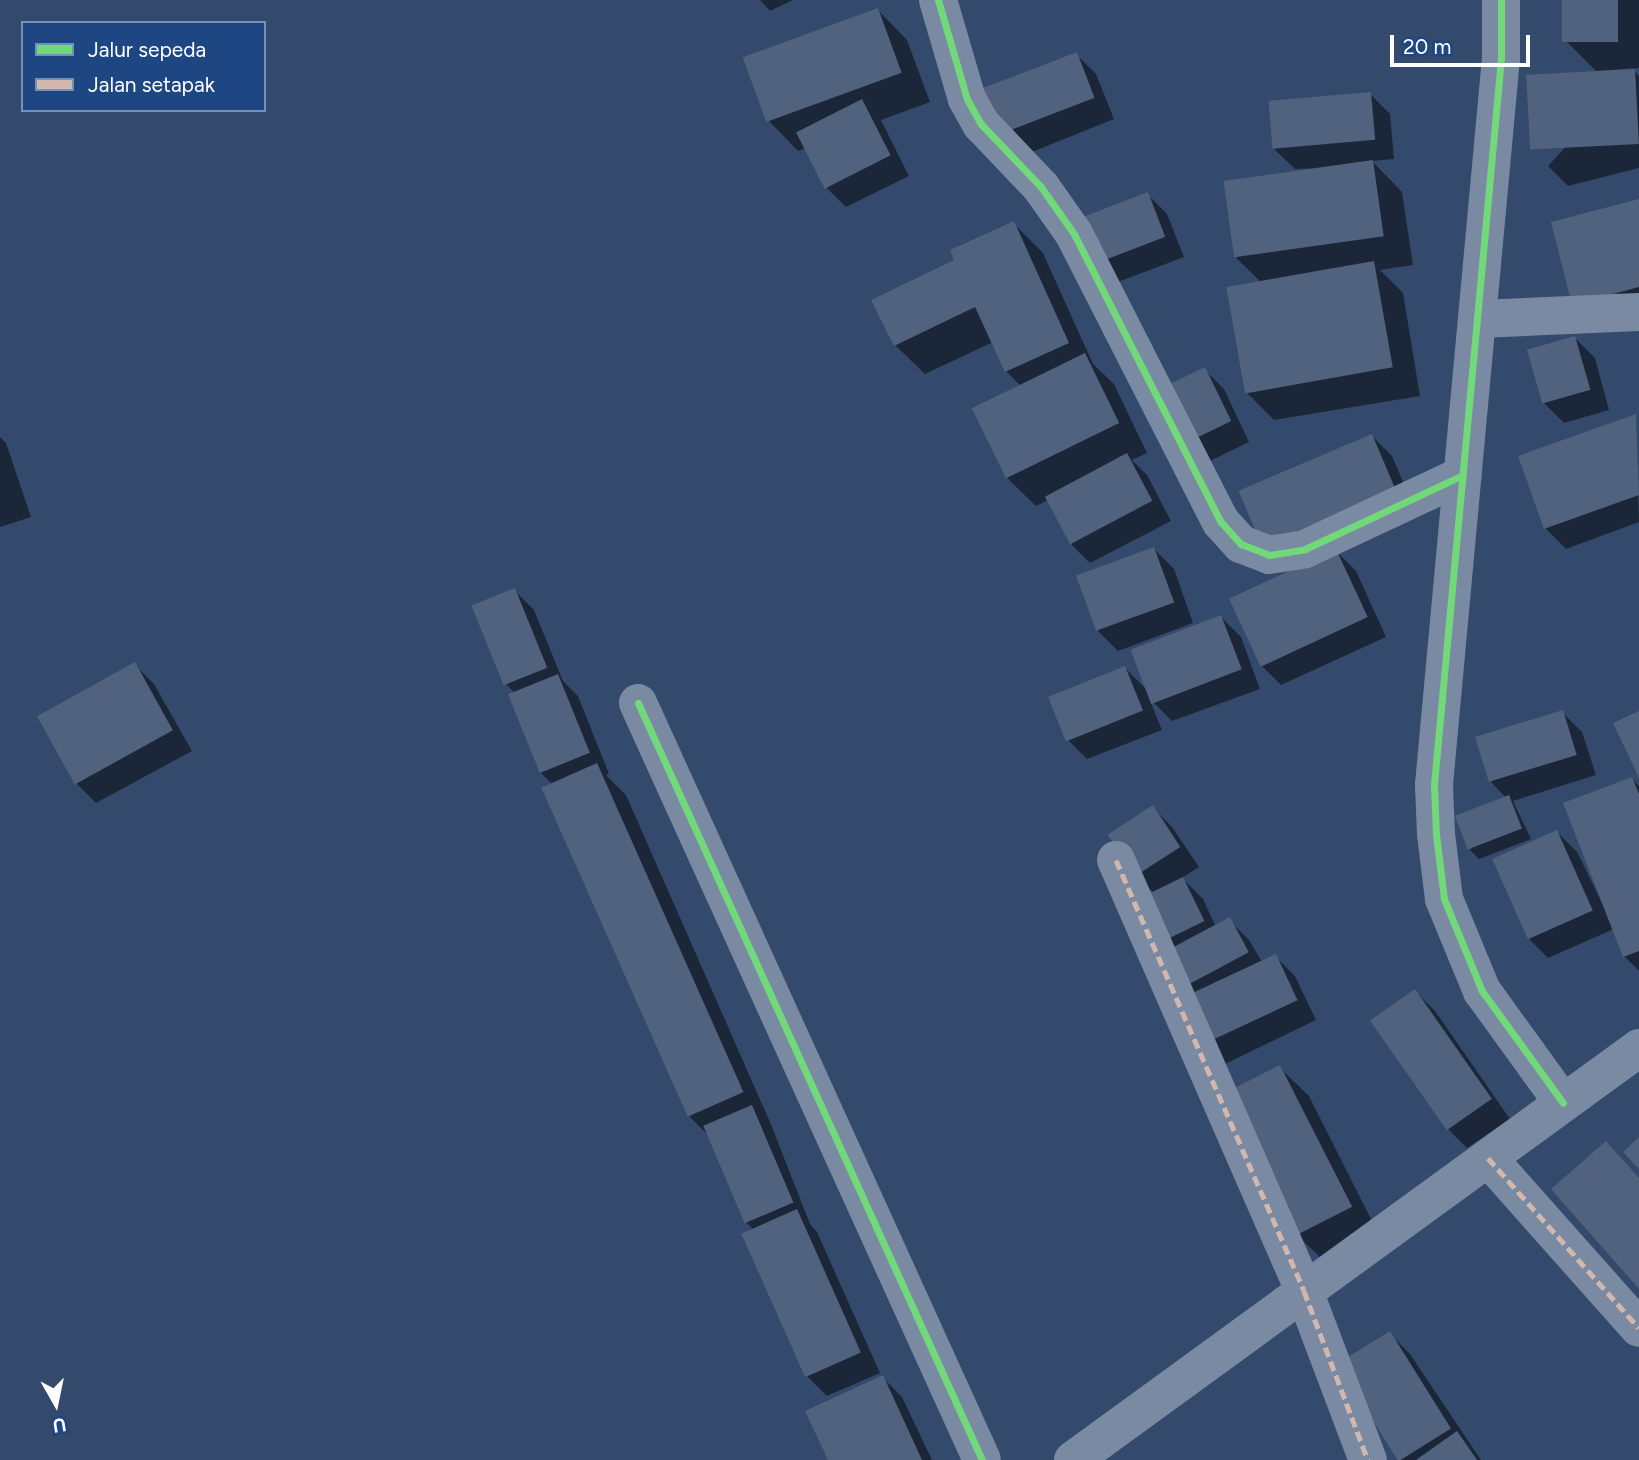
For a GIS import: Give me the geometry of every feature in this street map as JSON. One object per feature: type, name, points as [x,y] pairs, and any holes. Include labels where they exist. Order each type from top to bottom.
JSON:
[{"type":"street","points":[[938,0],[967,99],[981,124],[1041,187],[1074,234],[1221,522],[1241,544],[1269,555],[1305,549],[1463,475]]},
{"type":"street","points":[[1501,0],[1501,58],[1434,785],[1444,899],[1482,991],[1563,1103]]},
{"type":"street","points":[[1478,319],[1639,312]]},
{"type":"street","points":[[638,703],[982,1460]]},
{"type":"street","points":[[1116,860],[1304,1291],[1367,1460]]},
{"type":"street","points":[[1073,1460],[1639,1048]]},
{"type":"street","points":[[1489,1158],[1639,1328]]},
{"type":"building","points":[[1562,0],[1618,0],[1618,42],[1562,42]]},
{"type":"building","points":[[878,8],[902,73],[766,122],[743,57]]},
{"type":"building","points":[[1077,52],[1095,98],[993,137],[975,91]]},
{"type":"building","points":[[1635,69],[1639,144],[1530,150],[1526,75]]},
{"type":"building","points":[[1371,92],[1375,140],[1273,149],[1268,101]]},
{"type":"building","points":[[862,99],[891,155],[825,189],[796,133]]},
{"type":"building","points":[[1373,160],[1384,236],[1234,257],[1223,181]]},
{"type":"building","points":[[1148,192],[1165,237],[1097,263],[1080,218]]},
{"type":"building","points":[[1639,199],[1639,287],[1572,305],[1551,222]]},
{"type":"building","points":[[1014,221],[1069,343],[1005,372],[975,307],[894,346],[871,300],[954,260],[950,250]]},
{"type":"building","points":[[1374,261],[1393,367],[1245,393],[1226,287]]},
{"type":"building","points":[[1575,336],[1590,390],[1542,404],[1527,350]]},
{"type":"building","points":[[1085,353],[1119,423],[1006,478],[972,408]]},
{"type":"building","points":[[1205,367],[1231,421],[1185,443],[1159,389]]},
{"type":"building","points":[[1636,414],[1639,495],[1544,529],[1518,456]]},
{"type":"building","points":[[1372,434],[1396,490],[1262,547],[1239,491]]},
{"type":"building","points":[[1127,453],[1152,501],[1070,544],[1045,497]]},
{"type":"building","points":[[1154,547],[1174,602],[1096,631],[1076,575]]},
{"type":"building","points":[[1336,549],[1368,617],[1261,667],[1229,599]]},
{"type":"building","points":[[515,588],[547,668],[504,685],[471,606]]},
{"type":"building","points":[[1221,615],[1242,669],[1151,704],[1130,650]]},
{"type":"building","points":[[135,662],[173,730],[75,785],[37,716]]},
{"type":"building","points":[[1125,666],[1143,711],[1066,742],[1048,697]]},
{"type":"building","points":[[558,674],[590,753],[540,773],[508,694]]},
{"type":"building","points":[[1563,710],[1577,755],[1489,782],[1475,737]]},
{"type":"building","points":[[1639,711],[1639,778],[1613,723]]},
{"type":"building","points":[[597,763],[743,1092],[688,1117],[541,788]]},
{"type":"building","points":[[1632,777],[1639,794],[1639,951],[1623,957],[1563,803]]},
{"type":"building","points":[[1509,795],[1522,829],[1468,849],[1455,816]]},
{"type":"building","points":[[1153,805],[1180,847],[1135,876],[1108,834]]},
{"type":"building","points":[[1557,830],[1593,910],[1528,939],[1492,859]]},
{"type":"building","points":[[1183,877],[1204,921],[1158,944],[1136,900]]},
{"type":"building","points":[[1230,917],[1249,952],[1179,989],[1160,954]]},
{"type":"building","points":[[1276,954],[1298,1000],[1201,1045],[1179,999]]},
{"type":"building","points":[[1415,989],[1492,1099],[1447,1130],[1370,1021]]},
{"type":"building","points":[[1280,1065],[1352,1207],[1296,1235],[1224,1094]]},
{"type":"building","points":[[752,1105],[793,1203],[745,1223],[703,1126]]},
{"type":"building","points":[[1639,1137],[1639,1169],[1623,1152]]},
{"type":"building","points":[[1606,1141],[1639,1178],[1639,1289],[1551,1189]]},
{"type":"building","points":[[797,1209],[861,1352],[805,1377],[741,1234]]},
{"type":"building","points":[[1390,1331],[1451,1429],[1397,1460],[1337,1364]]},
{"type":"building","points":[[883,1375],[922,1460],[828,1460],[805,1411]]},
{"type":"building","points":[[1457,1431],[1477,1460],[1416,1460]]},
{"type":"marked path","points":[[1116,860],[1304,1291],[1368,1460]]},
{"type":"marked path","points":[[1488,1158],[1639,1328]]},
{"type":"cycle path","points":[[938,0],[967,99],[981,124],[1041,187],[1074,234],[1221,522],[1241,544],[1269,555],[1305,549],[1463,475]]},
{"type":"cycle path","points":[[1501,0],[1501,58],[1434,785],[1436,834],[1444,899],[1482,991],[1563,1103]]},
{"type":"cycle path","points":[[638,703],[982,1460]]}]
